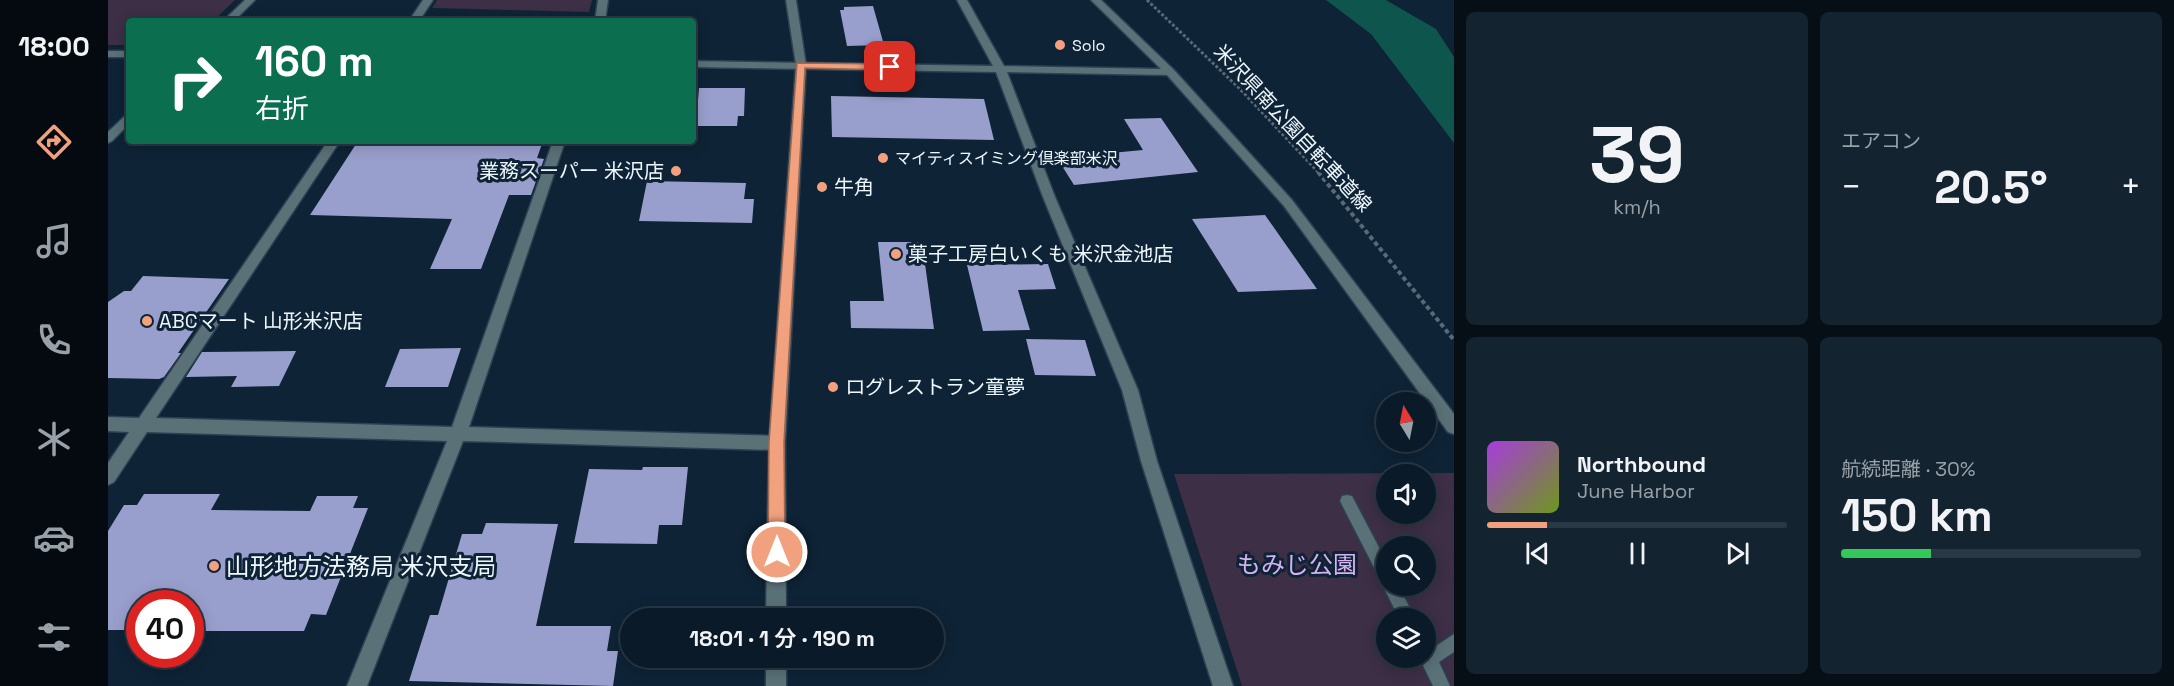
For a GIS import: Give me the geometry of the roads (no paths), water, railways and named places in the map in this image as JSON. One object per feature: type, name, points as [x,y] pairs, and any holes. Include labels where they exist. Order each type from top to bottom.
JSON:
[{"type":"street","points":[[231,18],[250,0]]},
{"type":"street","points":[[416,18],[428,0]]},
{"type":"street","points":[[600,18],[603,0]]},
{"type":"street","points":[[777,608],[777,442],[801,65],[791,0]]},
{"type":"street","points":[[962,0],[1000,69],[1049,197],[1130,390],[1149,461],[1223,686]]},
{"type":"street","points":[[1096,0],[1170,72],[1288,203],[1454,427]]},
{"type":"street","points":[[108,54],[126,54]]},
{"type":"street","points":[[696,64],[1170,72]]},
{"type":"street","points":[[108,139],[126,121]]},
{"type":"street","points":[[108,477],[332,144]]},
{"type":"street","points":[[357,686],[458,434],[558,144]]},
{"type":"street","points":[[108,424],[777,442]]},
{"type":"street","points":[[776,668],[776,686]]},
{"type":"lane","points":[[1347,501],[1376,557]]},
{"type":"lane","points":[[1436,654],[1439,654],[1454,642]]},
{"type":"lane","points":[[1433,668],[1442,686]]},
{"type":"place","name":"Solo","points":[[1060,45]]},
{"type":"place","name":"マイティスイミング倶楽部米沢","points":[[883,158]]},
{"type":"place","name":"業務スーパー 米沢店","points":[[676,171]]},
{"type":"place","name":"牛角","points":[[822,187]]},
{"type":"place","name":"菓子工房白いくも 米沢金池店","points":[[896,254]]},
{"type":"place","name":"ABCマート 山形米沢店","points":[[147,321]]},
{"type":"place","name":"ログレストラン童夢","points":[[833,387]]},
{"type":"place","name":"山形地方法務局 米沢支局","points":[[214,566]]},
{"type":"park label","name":"もみじ公園","points":[[1297,564]]}]
